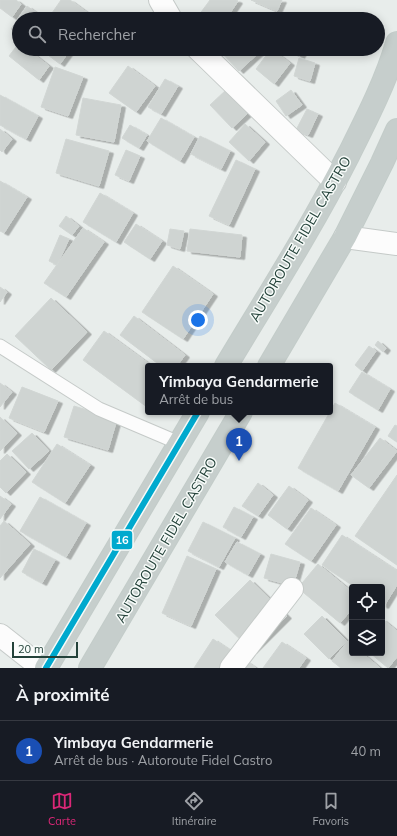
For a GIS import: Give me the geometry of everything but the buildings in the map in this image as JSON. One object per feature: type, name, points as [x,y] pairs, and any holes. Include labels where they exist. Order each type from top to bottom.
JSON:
[{"type":"highway","name":"AUTOROUTE FIDEL CASTRO","points":[[228,363],[335,182],[369,115],[397,43]]},
{"type":"highway","points":[[270,363],[344,237],[382,163],[397,130]]},
{"type":"highway","points":[[46,668],[196,415]]},
{"type":"highway","name":"AUTOROUTE FIDEL CASTRO","points":[[90,668],[239,415]]},
{"type":"street","points":[[160,0],[168,12]]},
{"type":"street","points":[[205,56],[335,182]]},
{"type":"street","points":[[344,237],[397,244]]},
{"type":"street","points":[[231,668],[292,589]]},
{"type":"street","points":[[0,635],[42,668]]},
{"type":"lane","points":[[0,346],[99,408],[179,443]]},
{"type":"transit line","name":"16","points":[[46,668],[196,415]]},
{"type":"place","name":"Yimbaya Gendarmerie","points":[[239,461]]}]
